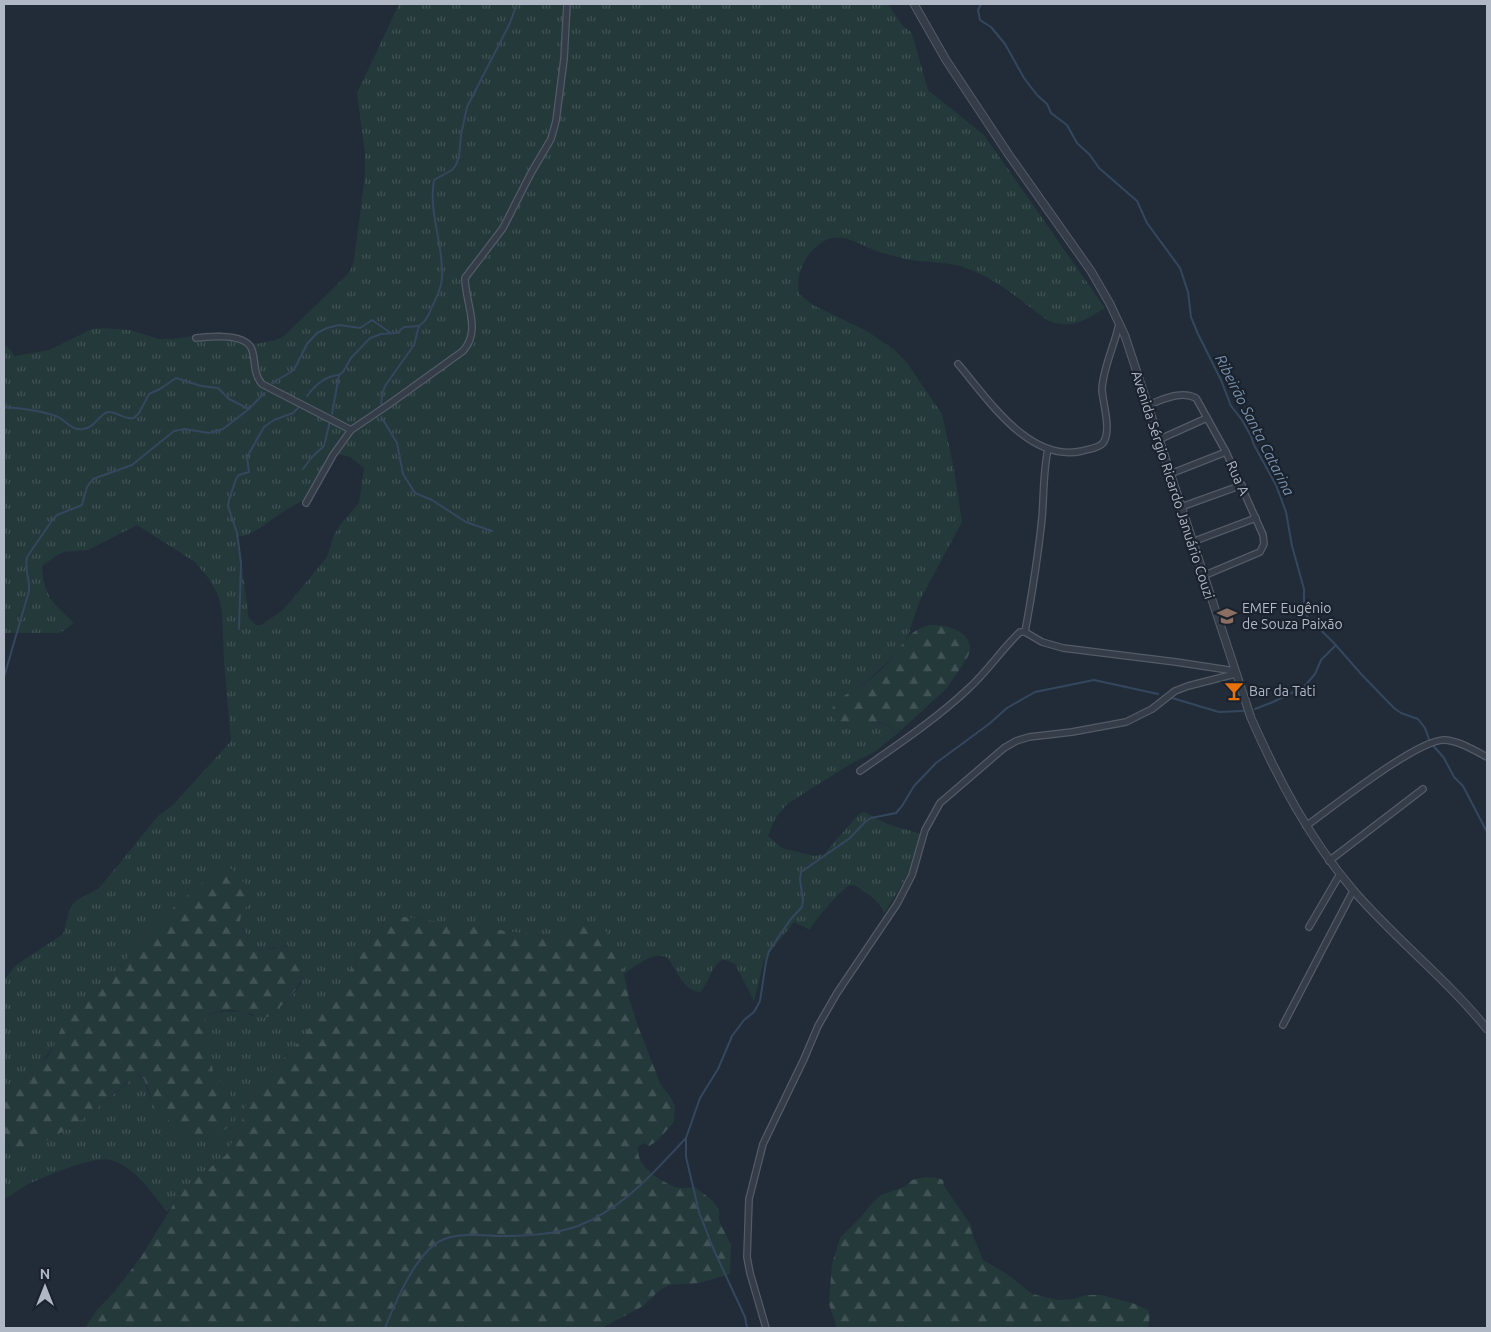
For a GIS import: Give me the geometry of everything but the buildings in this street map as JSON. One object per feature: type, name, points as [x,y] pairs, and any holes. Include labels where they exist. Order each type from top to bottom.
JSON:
[{"type":"street","points":[[306,503],[333,455],[350,430],[383,409],[463,351],[470,343],[473,334],[472,321],[465,288],[465,278],[503,228],[531,172],[551,139],[556,121],[564,59],[568,4]]},
{"type":"street","name":"Avenida Sérgio Ricardo Januário Couzi","points":[[914,4],[967,92],[1009,155],[1092,271],[1119,324],[1251,718],[1268,756],[1306,826],[1353,891],[1415,956],[1473,1012],[1487,1029]]},
{"type":"street","points":[[958,364],[1020,433],[1048,449],[1077,452],[1096,448],[1103,443],[1106,436],[1107,425],[1102,385],[1119,324]]},
{"type":"street","points":[[196,338],[224,336],[238,339],[248,344],[252,348],[257,376],[262,384],[350,430]]},
{"type":"street","name":"Rua A","points":[[1147,405],[1178,394],[1196,398],[1226,452],[1263,536],[1264,544],[1260,552],[1203,576]]},
{"type":"street","points":[[1158,440],[1208,418]]},
{"type":"street","points":[[1025,632],[1038,557],[1044,472],[1048,449]]},
{"type":"street","points":[[1170,474],[1226,452]]},
{"type":"street","points":[[1181,507],[1242,485]]},
{"type":"street","points":[[1192,542],[1256,518]]},
{"type":"street","points":[[860,771],[918,731],[967,690],[989,669],[1020,632],[1025,632],[1042,642],[1063,648],[1176,662],[1235,673]]},
{"type":"street","points":[[766,1328],[747,1257],[749,1199],[763,1144],[818,1026],[837,992],[897,904],[912,875],[926,830],[940,803],[997,754],[1016,741],[1029,737],[1072,732],[1126,722],[1152,709],[1176,691],[1235,673]]},
{"type":"street","points":[[1306,826],[1399,759],[1435,741],[1444,740],[1458,743],[1487,757]]},
{"type":"street","points":[[1329,860],[1423,789]]},
{"type":"street","points":[[1309,927],[1340,874]]},
{"type":"street","points":[[1283,1025],[1353,891]]},
{"type":"green space","points":[[399,4],[457,4],[462,6],[466,4],[888,4],[902,25],[912,33],[928,90],[984,135],[1105,308],[1074,324],[1052,322],[1042,317],[1015,295],[983,275],[967,268],[905,259],[839,238],[832,238],[818,245],[811,252],[802,267],[798,282],[799,294],[813,305],[867,331],[896,351],[907,363],[942,414],[954,469],[962,522],[919,602],[908,636],[901,647],[866,682],[836,703],[836,721],[876,723],[891,728],[898,733],[876,751],[849,765],[787,804],[775,819],[768,836],[782,848],[814,856],[824,854],[859,814],[864,812],[890,825],[922,834],[911,869],[884,914],[873,898],[856,886],[851,885],[833,900],[810,930],[794,922],[764,960],[754,1001],[735,964],[725,960],[722,960],[715,966],[700,992],[689,988],[668,958],[663,956],[651,957],[624,974],[618,954],[569,935],[565,939],[389,915],[302,1038],[277,1066],[250,1090],[242,1121],[226,1155],[188,1185],[167,1212],[135,1174],[119,1163],[103,1159],[56,1172],[27,1185],[4,1199],[4,1132],[10,1150],[43,1142],[92,1112],[136,1076],[144,1080],[152,1099],[185,1137],[227,1128],[232,1113],[232,1100],[212,1068],[204,1027],[206,1016],[218,1012],[243,1011],[252,1016],[269,1016],[295,993],[301,983],[296,949],[286,946],[262,950],[255,946],[241,926],[240,913],[248,905],[250,889],[242,882],[204,883],[173,908],[157,926],[137,942],[120,971],[89,993],[65,1019],[54,1046],[41,1063],[17,1085],[4,1090],[4,980],[16,965],[63,934],[68,913],[74,903],[100,887],[159,815],[172,806],[231,741],[224,662],[222,611],[218,595],[209,579],[195,562],[137,525],[88,550],[59,554],[42,566],[47,593],[74,623],[60,633],[4,633],[4,343],[15,356],[49,350],[92,329],[102,328],[130,330],[159,339],[221,332],[256,344],[276,340],[284,336],[346,276],[354,260],[365,176],[365,154],[357,93]],"holes":[[[333,453],[350,457],[364,468],[359,503],[334,535],[327,557],[283,610],[261,625],[256,625],[249,618],[238,537],[247,535],[260,528],[307,498]]]},
{"type":"green space","points":[[930,625],[954,629],[961,633],[970,644],[970,651],[966,660],[946,689],[898,733],[881,723],[847,724],[832,718],[832,708],[839,700],[876,674],[893,657],[912,633]]},
{"type":"green space","points":[[228,867],[232,869],[250,890],[249,902],[241,916],[240,922],[243,930],[261,950],[287,947],[299,950],[303,966],[301,981],[293,993],[269,1016],[260,1017],[237,1010],[228,1010],[214,1013],[205,1018],[204,1027],[213,1071],[232,1099],[233,1109],[230,1124],[216,1136],[203,1141],[192,1142],[156,1110],[144,1079],[137,1076],[73,1125],[18,1158],[13,1156],[4,1132],[4,1090],[17,1085],[48,1056],[65,1019],[89,993],[120,971],[137,942],[214,873]]},
{"type":"green space","points":[[389,915],[565,939],[578,922],[597,922],[603,927],[613,941],[623,968],[629,998],[639,1029],[661,1085],[670,1096],[675,1107],[674,1122],[657,1141],[649,1146],[644,1143],[639,1146],[640,1160],[656,1177],[670,1185],[678,1188],[695,1187],[713,1201],[719,1210],[719,1220],[731,1245],[730,1274],[699,1283],[670,1285],[661,1289],[643,1306],[602,1328],[85,1328],[97,1310],[115,1291],[141,1257],[176,1200],[188,1185],[226,1155],[242,1121],[250,1090],[277,1066],[302,1038]]},
{"type":"green space","points":[[926,1177],[943,1180],[944,1186],[971,1225],[972,1233],[983,1260],[1007,1274],[1032,1294],[1058,1300],[1074,1299],[1086,1295],[1102,1295],[1135,1304],[1148,1310],[1150,1314],[1148,1328],[837,1328],[829,1304],[832,1264],[840,1238],[881,1195],[904,1187],[912,1180]]},
{"type":"waterway","points":[[381,408],[385,386],[414,345],[419,326],[428,315],[441,285],[441,253],[433,205],[434,180],[452,170],[456,165],[467,107],[509,25],[517,4]]},
{"type":"waterway","name":"Ribeirão Santa Catarina","points":[[981,4],[978,10],[980,20],[991,27],[1005,44],[1024,78],[1037,95],[1047,104],[1051,113],[1067,125],[1077,143],[1090,155],[1099,168],[1137,201],[1147,223],[1180,268],[1188,292],[1191,317],[1198,334],[1221,380],[1231,406],[1242,420],[1276,485],[1286,512],[1292,546],[1304,589],[1304,609],[1308,618],[1394,708],[1401,713],[1418,719],[1425,728],[1430,742],[1444,758],[1454,777],[1463,786],[1487,832]]},
{"type":"waterway","points":[[272,383],[291,372],[307,344],[317,333],[327,328],[339,325],[360,328],[372,320],[391,333]]},
{"type":"waterway","points":[[332,414],[339,375],[343,372],[351,358],[370,338],[381,334],[397,333],[404,327],[419,326]]},
{"type":"waterway","points":[[307,396],[321,382],[329,377],[339,375]]},
{"type":"waterway","points":[[4,407],[47,413],[75,428],[83,429],[91,426],[108,412],[127,418],[134,418],[139,413],[149,394],[176,378],[201,386],[218,388],[229,399],[249,409]]},
{"type":"waterway","points":[[4,677],[29,591],[27,557],[53,519],[57,515],[82,505],[87,487],[93,479],[132,465],[174,431],[185,429],[209,433],[223,429],[249,409],[264,393]]},
{"type":"waterway","points":[[239,629],[241,563],[237,533],[228,506],[229,500],[236,479],[239,475],[249,472],[247,457],[264,427],[274,420],[293,413],[300,406]]},
{"type":"waterway","points":[[382,418],[397,443],[403,474],[415,493],[432,500],[466,522],[492,531]]},
{"type":"waterway","points":[[303,469],[324,446],[330,421]]},
{"type":"waterway","points":[[1255,709],[1304,687],[1315,674],[1321,660],[1336,645]]},
{"type":"waterway","points":[[747,1328],[745,1317],[713,1248],[699,1212],[686,1157],[686,1138],[700,1098],[718,1069],[732,1036],[744,1020],[754,1012],[760,1001],[769,951],[790,920],[802,907],[801,872],[850,838],[871,818],[896,813],[914,786],[936,763],[989,724],[1007,708],[1035,692],[1094,680],[1158,694]]},
{"type":"waterway","points":[[1172,698],[1219,712],[1243,711]]},
{"type":"waterway","points":[[385,1328],[408,1279],[432,1246],[442,1240],[462,1235],[509,1236],[538,1234],[578,1226],[610,1210],[624,1199],[686,1138]]},
{"type":"place","name":"EMEF Eugênio de Souza Paixão","points":[[1227,616]]},
{"type":"place","name":"Bar da Tati","points":[[1234,691]]}]
